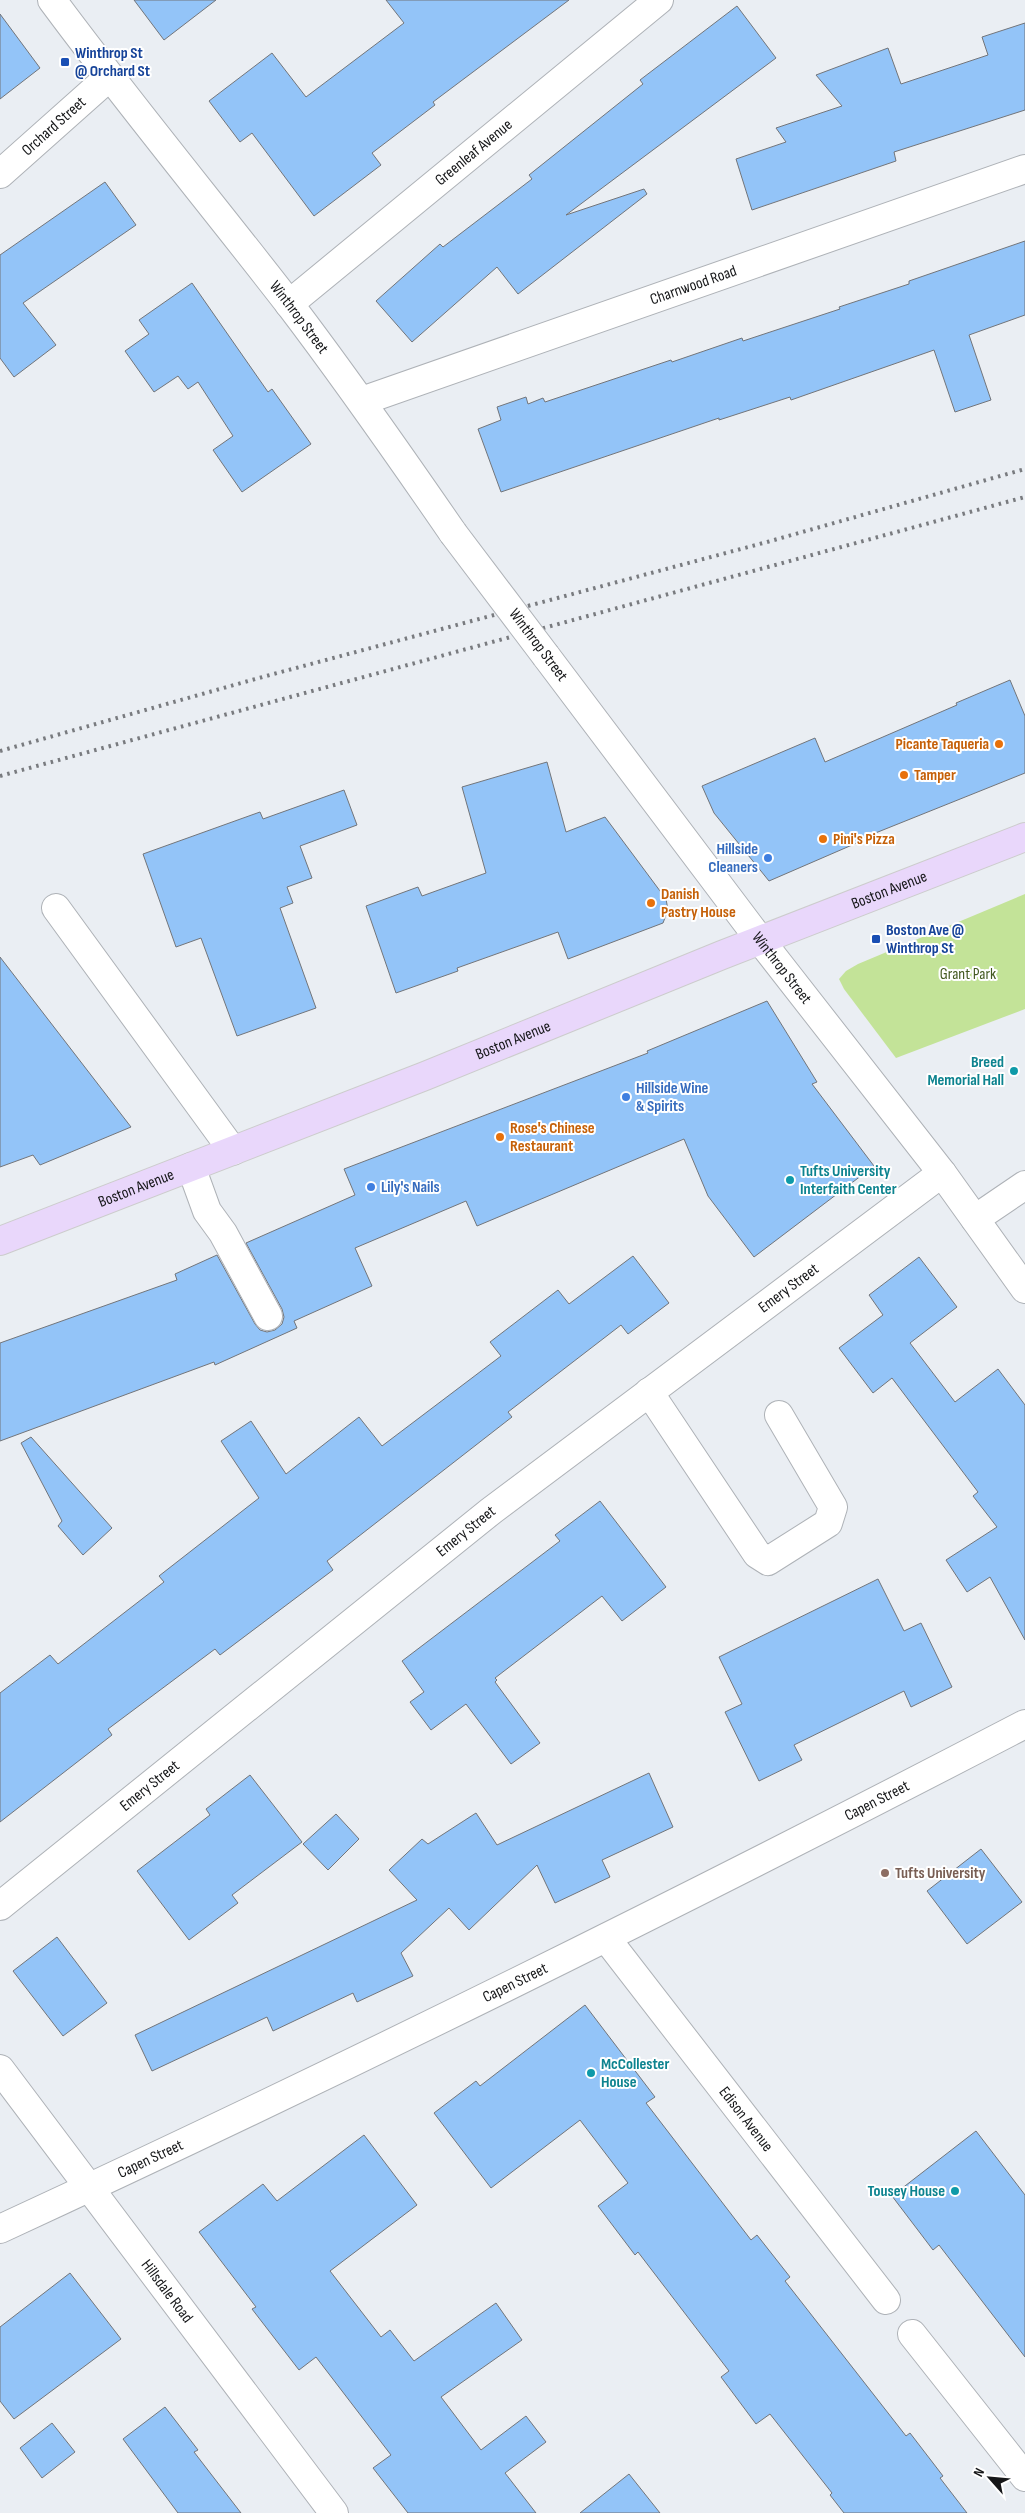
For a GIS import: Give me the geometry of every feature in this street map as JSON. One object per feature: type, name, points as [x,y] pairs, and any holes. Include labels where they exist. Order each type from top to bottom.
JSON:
[{"type":"main road","name":"Boston Avenue","points":[[0,1241],[424,1076],[760,940],[1025,837]]},
{"type":"street","name":"Winthrop Street","points":[[52,0],[109,77],[289,304],[362,401],[453,533],[760,940],[942,1173],[1025,1289]]},
{"type":"street","name":"Greenleaf Avenue","points":[[289,304],[659,0]]},
{"type":"street","name":"Orchard Street","points":[[0,174],[109,77]]},
{"type":"street","name":"Charnwood Road","points":[[362,401],[1025,169]]},
{"type":"street","points":[[56,908],[233,1151]]},
{"type":"street","points":[[191,1167],[207,1211],[223,1233],[268,1316]]},
{"type":"street","name":"Emery Street","points":[[0,1906],[491,1511],[942,1173]]},
{"type":"street","points":[[975,1219],[1025,1185]]},
{"type":"street","points":[[649,1392],[757,1554],[768,1561],[828,1523],[833,1507],[779,1415]]},
{"type":"street","name":"Capen Street","points":[[0,2229],[91,2187],[606,1938],[1025,1724]]},
{"type":"street","name":"Edison Avenue","points":[[606,1938],[886,2300]]},
{"type":"street","name":"Hillsdale Road","points":[[0,2069],[91,2187],[334,2513]]},
{"type":"street","points":[[912,2334],[1025,2477]]},
{"type":"green space","name":"Grant Park","points":[[1025,894],[1025,1009],[896,1058],[844,989],[839,979],[846,971],[858,964]]},
{"type":"building","points":[[134,0],[216,0],[164,40]]},
{"type":"building","points":[[386,0],[569,0],[433,102],[435,105],[372,153],[381,165],[314,216],[252,133],[240,142],[209,101],[272,53],[306,97],[404,23]]},
{"type":"building","points":[[737,6],[776,58],[566,215],[644,189],[647,194],[518,294],[497,267],[412,342],[376,301],[440,244],[443,247],[532,179],[529,175],[643,84],[640,80]]},
{"type":"building","points":[[0,14],[40,68],[0,99]]},
{"type":"building","points":[[1025,23],[1025,110],[894,152],[896,161],[752,210],[736,159],[786,142],[776,128],[842,106],[816,75],[888,48],[901,84],[988,55],[982,37]]},
{"type":"building","points":[[105,182],[136,225],[23,303],[56,345],[14,377],[0,358],[0,255]]},
{"type":"building","points":[[1025,241],[1025,315],[969,335],[991,400],[955,412],[934,350],[791,400],[790,397],[719,420],[719,418],[501,492],[478,429],[501,420],[497,407],[526,397],[528,404],[543,398],[545,402],[742,338],[743,341],[840,309],[839,307],[909,284],[909,281]]},
{"type":"building","points":[[192,283],[268,392],[272,389],[311,444],[242,492],[213,450],[233,436],[198,382],[188,389],[178,376],[154,392],[125,351],[149,334],[139,320]]},
{"type":"building","points":[[1010,680],[1025,716],[1025,773],[858,840],[859,842],[769,881],[714,813],[702,786],[815,738],[825,762]]},
{"type":"building","points":[[547,762],[566,832],[605,817],[666,899],[668,910],[663,923],[568,959],[558,932],[457,968],[458,971],[396,993],[366,906],[418,887],[422,896],[486,873],[462,787]]},
{"type":"building","points":[[344,790],[357,825],[300,846],[312,878],[287,887],[293,903],[280,908],[316,1008],[237,1036],[201,938],[176,947],[143,854],[260,812],[263,819]]},
{"type":"building","points":[[0,957],[131,1127],[40,1165],[33,1155],[0,1167]]},
{"type":"building","points":[[767,1001],[817,1082],[812,1084],[874,1166],[754,1257],[708,1196],[684,1139],[477,1226],[466,1201],[355,1248],[372,1286],[294,1321],[297,1328],[215,1365],[214,1362],[0,1441],[0,1343],[177,1280],[175,1274],[217,1255],[255,1324],[260,1330],[267,1332],[275,1330],[282,1324],[284,1317],[282,1309],[246,1243],[355,1195],[344,1169],[648,1053],[647,1051]]},
{"type":"building","points":[[633,1256],[669,1303],[628,1334],[621,1325],[508,1412],[512,1417],[327,1561],[333,1570],[220,1655],[215,1649],[108,1729],[112,1735],[0,1822],[0,1693],[50,1655],[58,1664],[164,1582],[159,1576],[259,1498],[221,1441],[251,1421],[286,1474],[359,1417],[382,1446],[501,1356],[490,1342],[558,1290],[569,1304]]},
{"type":"building","points":[[919,1257],[957,1307],[910,1343],[955,1402],[998,1369],[1025,1405],[1025,1640],[990,1577],[967,1592],[946,1560],[997,1527],[973,1496],[978,1492],[892,1378],[873,1393],[839,1348],[883,1315],[869,1295]]},
{"type":"building","points":[[31,1437],[112,1528],[83,1555],[58,1526],[62,1521],[21,1443]]},
{"type":"building","points":[[600,1501],[666,1587],[622,1621],[602,1596],[495,1678],[497,1680],[495,1682],[540,1743],[511,1764],[466,1704],[431,1730],[410,1702],[424,1692],[402,1661],[560,1541],[555,1535]]},
{"type":"building","points":[[878,1579],[904,1631],[921,1623],[952,1687],[911,1707],[904,1691],[794,1745],[802,1760],[759,1781],[725,1712],[742,1704],[719,1657]]},
{"type":"building","points":[[649,1773],[673,1827],[602,1860],[610,1877],[555,1903],[537,1865],[469,1930],[449,1908],[401,1953],[413,1976],[357,2002],[353,1993],[273,2031],[267,2017],[152,2071],[135,2035],[417,1900],[389,1870],[422,1839],[428,1844],[476,1813],[497,1845]]},
{"type":"building","points":[[250,1775],[302,1842],[232,1895],[238,1903],[189,1940],[137,1871],[210,1815],[206,1809]]},
{"type":"building","points":[[336,1814],[359,1839],[328,1870],[303,1844]]},
{"type":"building","points":[[981,1849],[1022,1902],[967,1944],[927,1891]]},
{"type":"building","points":[[57,1937],[107,2003],[63,2036],[13,1971]]},
{"type":"building","points":[[585,2005],[655,2097],[646,2103],[751,2240],[757,2235],[790,2277],[785,2281],[906,2436],[910,2433],[943,2476],[940,2478],[967,2513],[844,2513],[830,2495],[832,2493],[770,2414],[756,2424],[721,2377],[729,2371],[638,2252],[635,2255],[598,2206],[628,2183],[580,2120],[491,2188],[434,2113],[476,2081],[480,2086]]},
{"type":"building","points":[[976,2131],[1025,2195],[1025,2357],[939,2245],[933,2250],[892,2196]]},
{"type":"building","points":[[364,2135],[417,2205],[330,2271],[381,2337],[390,2330],[414,2361],[496,2303],[522,2340],[441,2397],[481,2450],[526,2416],[546,2442],[505,2473],[536,2513],[408,2513],[373,2468],[391,2455],[316,2357],[299,2370],[252,2309],[256,2307],[199,2232],[263,2184],[277,2201]]},
{"type":"building","points":[[70,2273],[121,2339],[14,2419],[0,2401],[0,2327]]},
{"type":"building","points":[[165,2407],[198,2450],[194,2452],[241,2513],[178,2513],[123,2439]]},
{"type":"building","points":[[52,2423],[75,2452],[42,2478],[20,2448]]},
{"type":"building","points":[[629,2474],[660,2513],[580,2513]]},
{"type":"railway","points":[[0,751],[266,676],[767,542],[1025,469]]},
{"type":"railway","points":[[0,776],[1025,497]]},
{"type":"place","name":"Winthrop St @ Orchard St","points":[[65,62]]},
{"type":"place","name":"Picante Taqueria","points":[[999,744]]},
{"type":"place","name":"Tamper","points":[[904,775]]},
{"type":"place","name":"Pini's Pizza","points":[[823,839]]},
{"type":"place","name":"Hillside Cleaners","points":[[768,858]]},
{"type":"place","name":"Danish Pastry House","points":[[651,903]]},
{"type":"place","name":"Boston Ave @ Winthrop St","points":[[876,939]]},
{"type":"place","name":"Breed Memorial Hall","points":[[1014,1071]]},
{"type":"place","name":"Hillside Wine & Spirits","points":[[626,1097]]},
{"type":"place","name":"Rose's Chinese Restaurant","points":[[500,1137]]},
{"type":"place","name":"Tufts University Interfaith Center","points":[[790,1180]]},
{"type":"place","name":"Lily's Nails","points":[[371,1187]]},
{"type":"place","name":"Tufts University","points":[[885,1873]]},
{"type":"place","name":"McCollester House","points":[[591,2073]]},
{"type":"place","name":"Tousey House","points":[[955,2191]]}]
